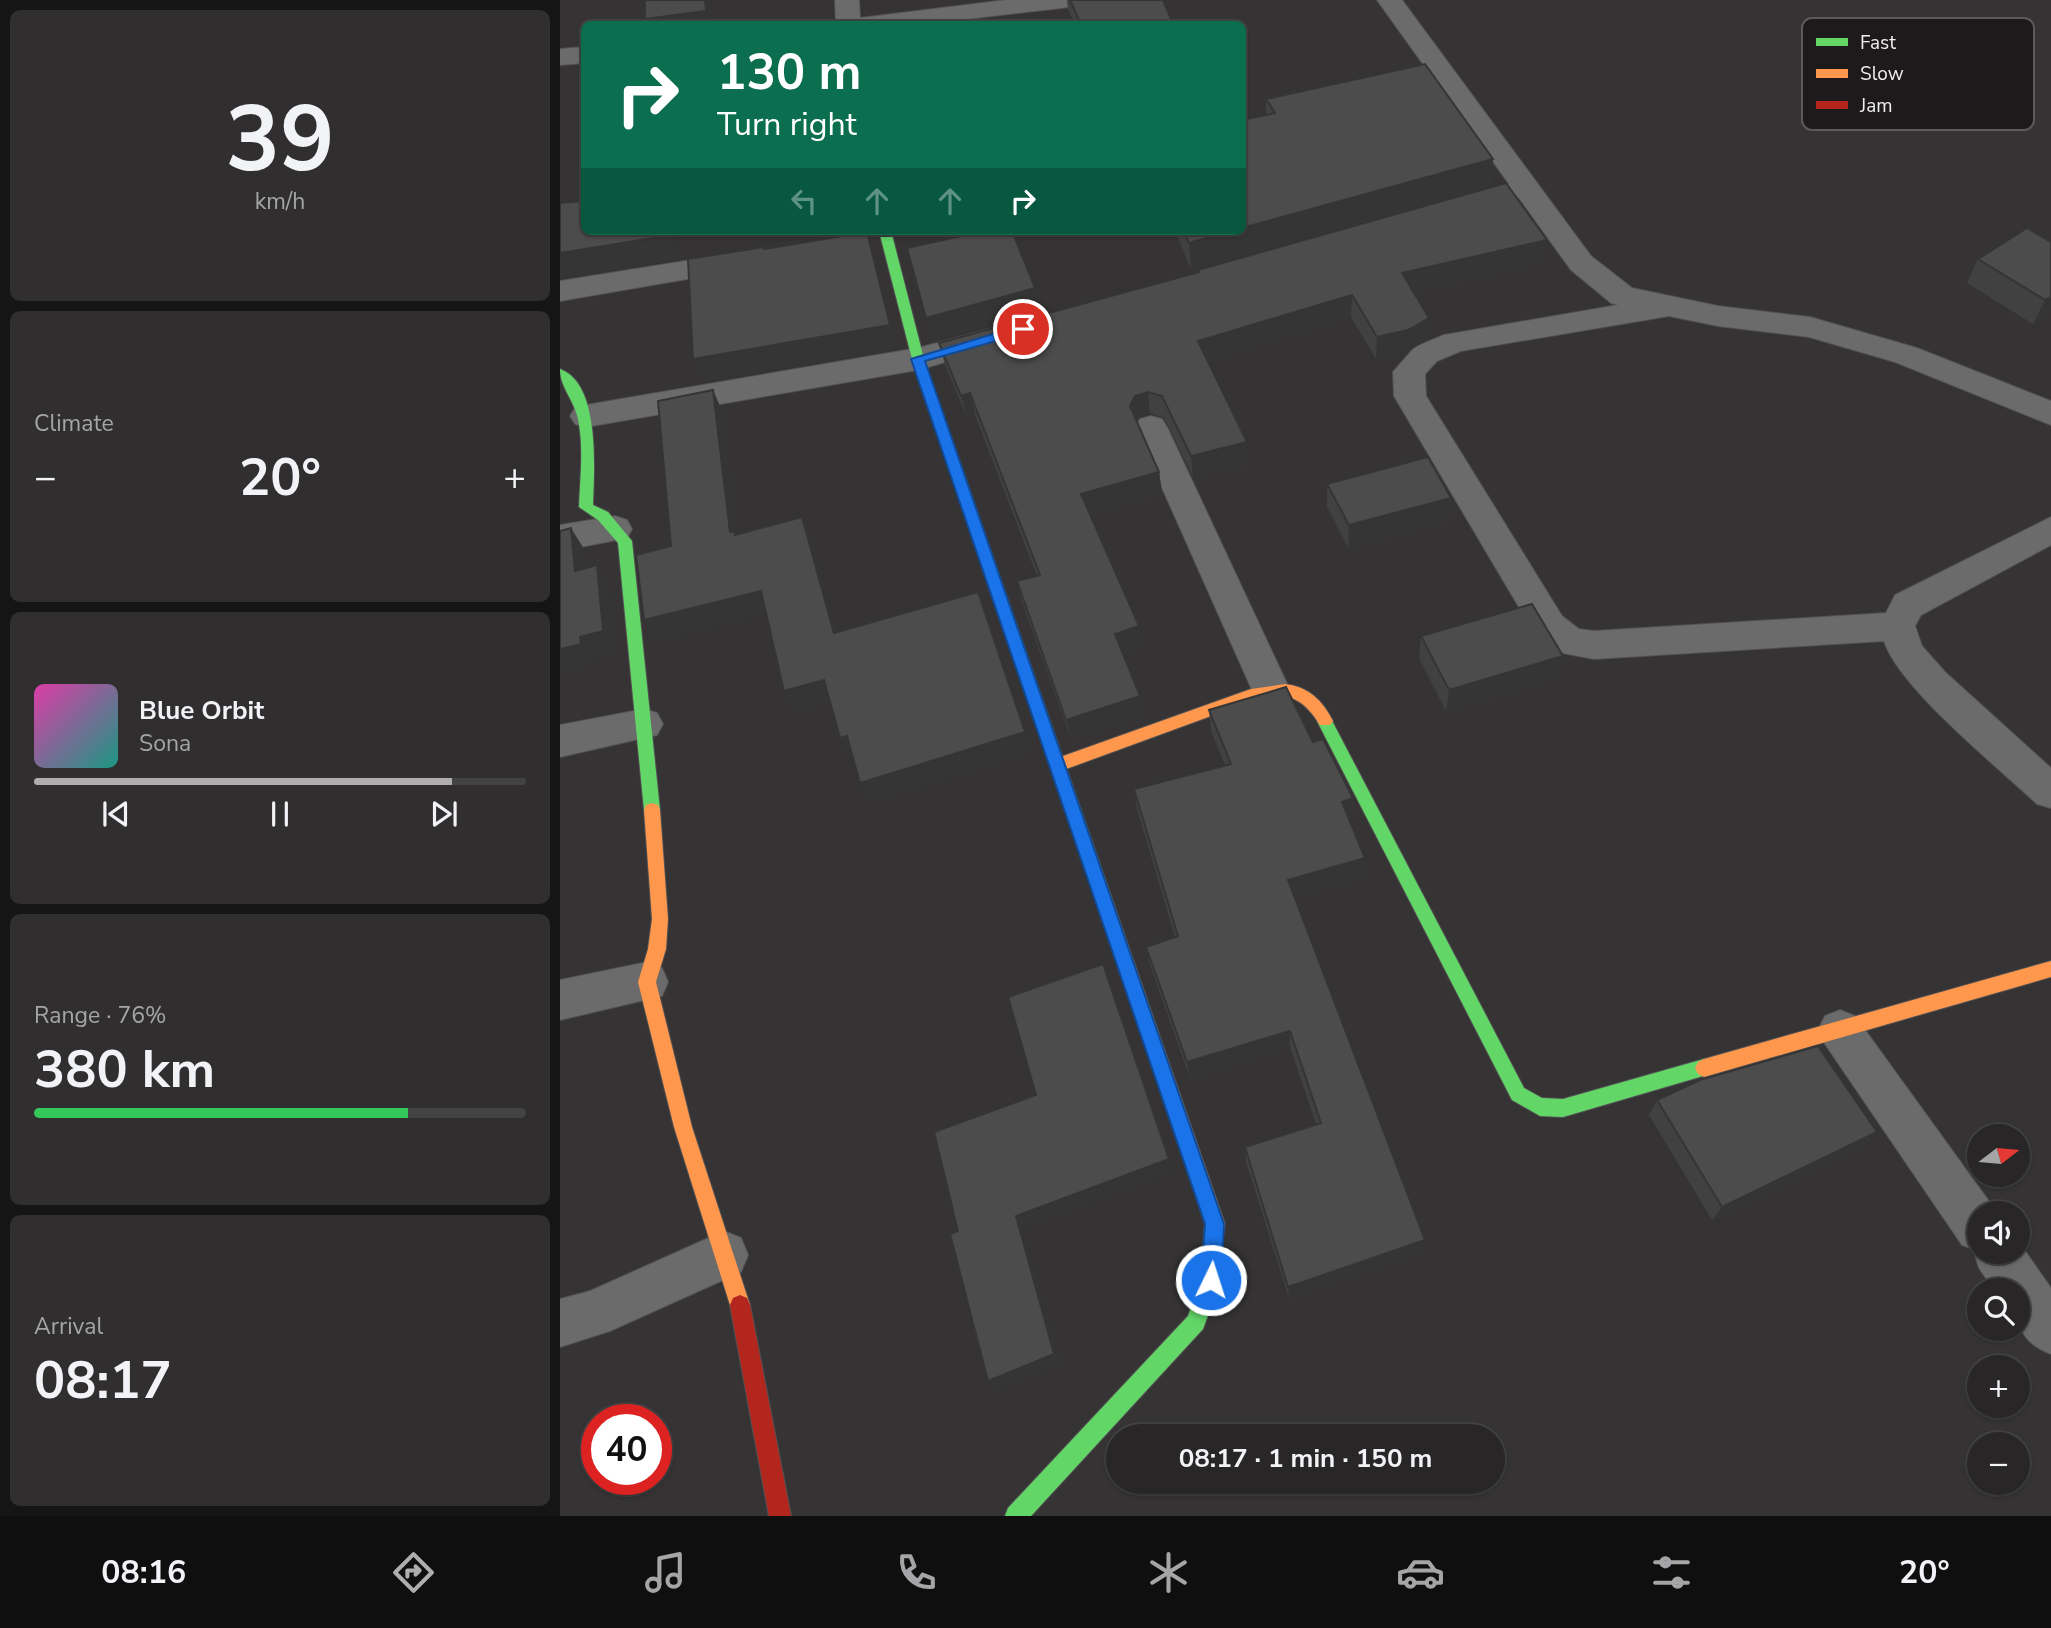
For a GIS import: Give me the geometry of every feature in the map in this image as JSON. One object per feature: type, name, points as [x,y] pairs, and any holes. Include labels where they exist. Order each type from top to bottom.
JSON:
[{"type":"street","points":[[847,0],[848,21]]},
{"type":"street","points":[[1389,0],[1428,76],[1524,188],[1581,262],[1622,296],[1665,307],[1810,327],[1906,355],[2046,418]]},
{"type":"street","points":[[890,21],[1056,1]]},
{"type":"street","points":[[560,58],[581,55]]},
{"type":"street","points":[[1429,215],[1524,188]]},
{"type":"street","points":[[877,237],[1215,1224],[1211,1280],[1196,1322],[1016,1516]]},
{"type":"street","points":[[560,291],[769,256]]},
{"type":"street","points":[[1665,307],[1455,342],[1426,354],[1409,372],[1410,396],[1549,626],[1570,642],[1594,645],[1896,626]]},
{"type":"street","points":[[586,416],[918,359],[1026,328]]},
{"type":"street","points":[[560,373],[575,384],[586,416],[586,507],[603,516],[625,541],[660,919],[657,949],[647,982],[684,1127],[740,1304],[780,1516]]},
{"type":"street","points":[[1151,427],[1271,690]]},
{"type":"street","points":[[560,538],[615,528]]},
{"type":"street","points":[[1896,626],[1908,605],[2051,530]]},
{"type":"street","points":[[1896,626],[1906,653],[1932,682],[2051,792]]},
{"type":"street","points":[[1058,765],[1271,690],[1300,690],[1320,711],[1518,1094],[1540,1107],[1563,1108],[2051,969]]},
{"type":"street","points":[[560,741],[644,724]]},
{"type":"street","points":[[560,1000],[647,982]]},
{"type":"street","points":[[1840,1030],[1967,1211]]},
{"type":"street","points":[[560,1323],[593,1314],[724,1255]]},
{"type":"street","points":[[2005,1264],[2051,1330]]},
{"type":"building","points":[[645,0],[705,0],[706,11],[645,19]]},
{"type":"building","points":[[1070,0],[1163,0],[1172,21],[1080,21]]},
{"type":"building","points":[[1425,64],[1493,159],[1246,227],[1246,119],[1275,113],[1266,99]]},
{"type":"building","points":[[1506,183],[1547,240],[1402,273],[1429,318],[1408,330],[1377,337],[1352,295],[1198,341],[1247,442],[1191,456],[1162,396],[1148,392],[1135,396],[1130,406],[1159,472],[1081,494],[1139,626],[1115,634],[1140,696],[1066,720],[1017,581],[1040,575],[970,393],[961,396],[939,343],[1199,272],[1198,270]]},
{"type":"building","points":[[581,201],[581,235],[666,236],[560,253],[560,203]]},
{"type":"building","points":[[2027,228],[2051,242],[2051,297],[2045,300],[1978,259]]},
{"type":"building","points":[[849,235],[868,235],[890,325],[693,359],[688,259]]},
{"type":"building","points":[[966,235],[1014,235],[1035,288],[926,318],[907,248]]},
{"type":"building","points":[[1186,235],[1217,235],[1189,243]]},
{"type":"building","points":[[713,390],[730,532],[734,531],[735,535],[802,517],[834,633],[978,592],[1025,732],[860,783],[847,736],[840,738],[824,680],[784,691],[761,591],[644,620],[636,555],[671,546],[658,401]]},
{"type":"building","points":[[1428,457],[1451,498],[1349,525],[1327,484]]},
{"type":"building","points":[[571,528],[575,571],[597,565],[603,631],[580,637],[581,644],[560,649],[560,531]]},
{"type":"building","points":[[1532,604],[1563,656],[1449,690],[1421,636]]},
{"type":"building","points":[[1286,687],[1313,742],[1323,739],[1353,798],[1342,802],[1365,858],[1288,880],[1425,1240],[1288,1287],[1245,1147],[1321,1123],[1290,1031],[1187,1062],[1146,947],[1178,936],[1134,789],[1231,764],[1209,710]]},
{"type":"building","points":[[1103,964],[1169,1159],[1016,1216],[1054,1354],[988,1381],[950,1234],[958,1231],[934,1132],[1036,1095],[1008,997]]},
{"type":"building","points":[[1818,1046],[1877,1132],[1722,1207],[1657,1100],[1700,1080]]},
{"type":"traffic: fast","points":[[886,235],[918,359],[1103,896]]},
{"type":"traffic: fast","points":[[560,373],[572,387],[585,418],[588,453],[586,507],[603,516],[625,541],[652,810]]},
{"type":"traffic: fast","points":[[1325,721],[1518,1094],[1540,1107],[1563,1108],[1704,1068]]},
{"type":"traffic: fast","points":[[1016,1516],[1196,1322],[1211,1280],[1213,1246]]},
{"type":"traffic: slow","points":[[1058,765],[1263,692],[1285,690],[1302,695],[1318,709],[1325,721]]},
{"type":"traffic: slow","points":[[652,810],[660,919],[657,949],[647,982],[683,1127],[740,1305]]},
{"type":"traffic: slow","points":[[1103,896],[1215,1224],[1213,1246]]},
{"type":"traffic: slow","points":[[1704,1068],[2051,969]]},
{"type":"traffic: jam","points":[[740,1305],[780,1516]]},
{"type":"route","points":[[1023,329],[918,359],[1215,1224],[1211,1280]]}]
